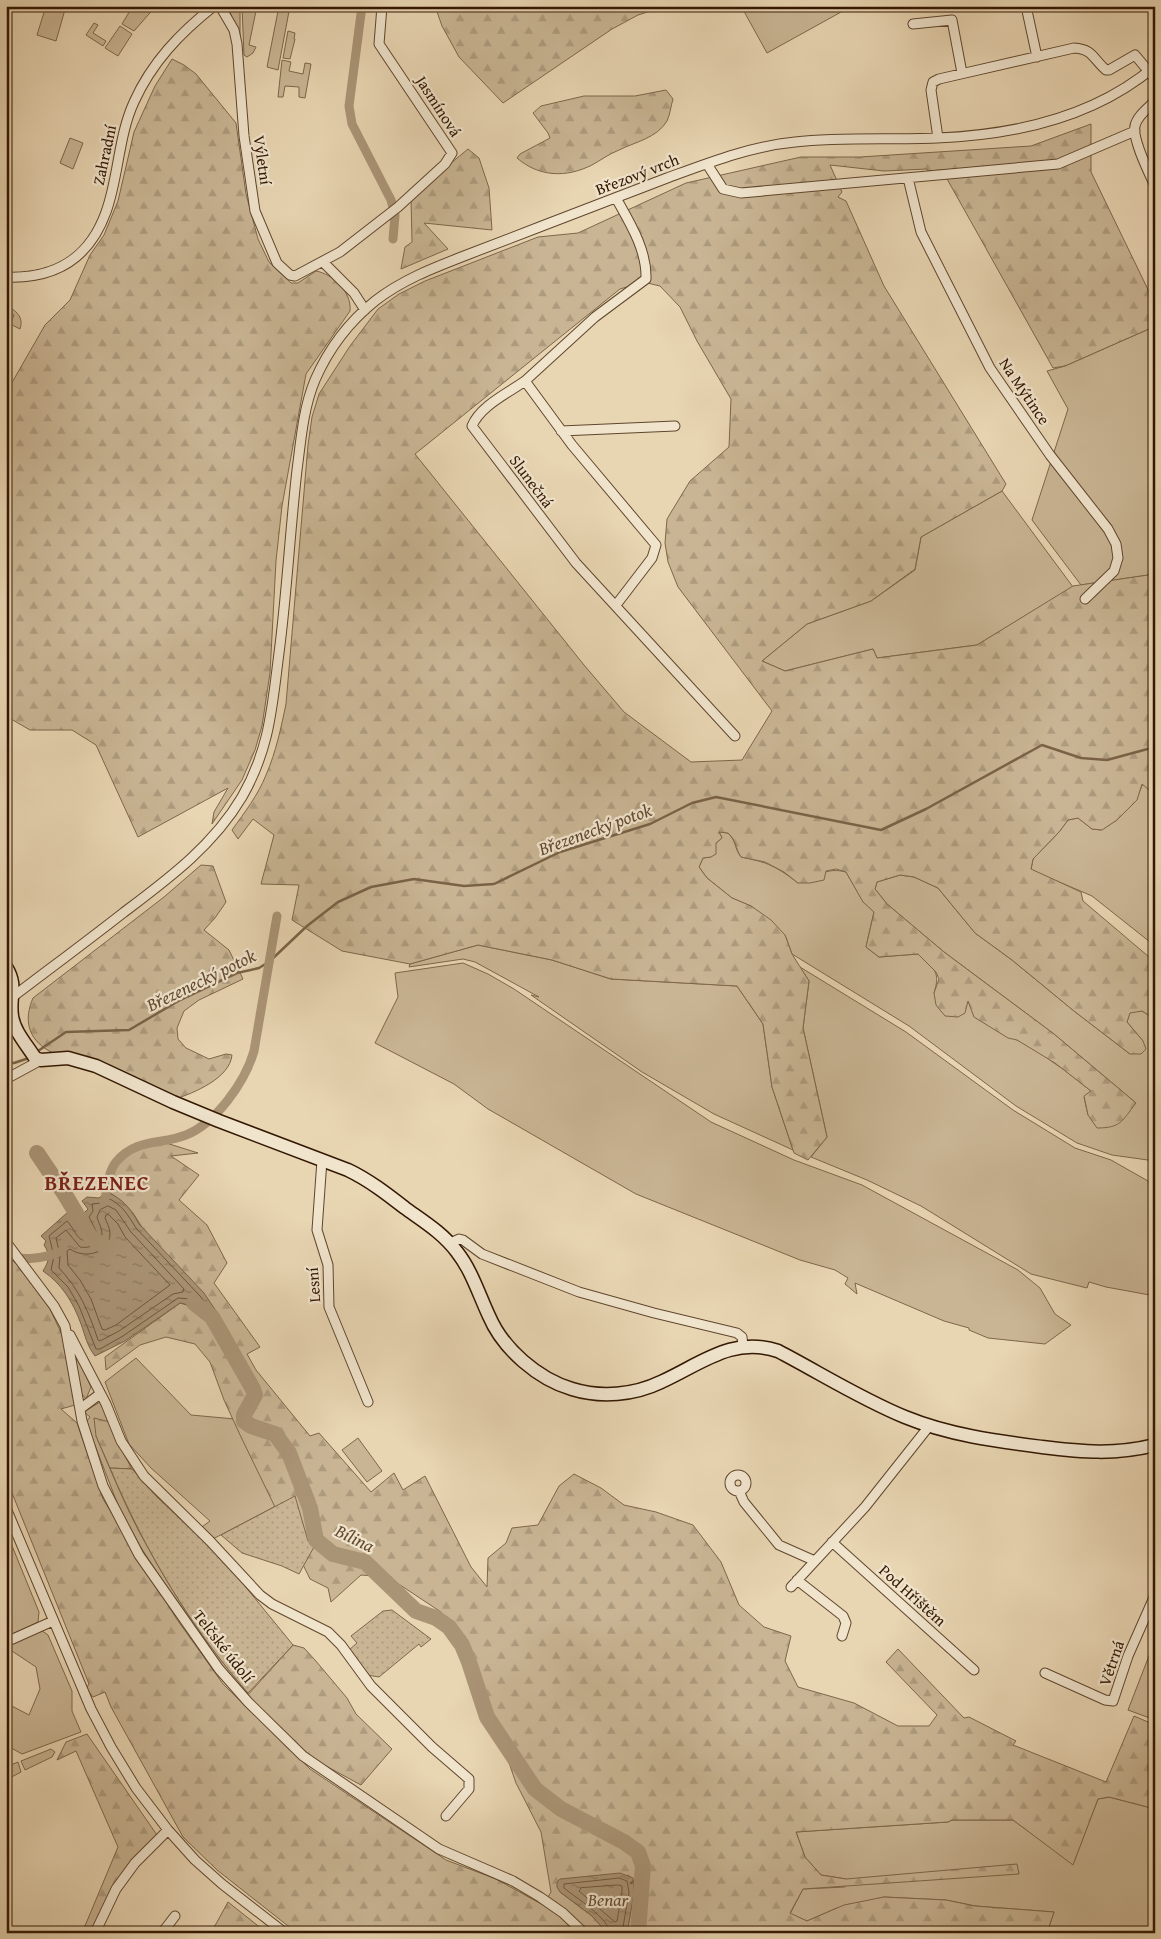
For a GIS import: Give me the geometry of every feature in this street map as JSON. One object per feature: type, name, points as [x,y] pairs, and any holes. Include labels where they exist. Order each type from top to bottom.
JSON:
[{"type":"street","name":"Zahradní","points":[[6,277],[32,276],[55,271],[78,255],[88,245],[106,212],[123,130],[134,102],[161,56],[179,36],[214,6]]},
{"type":"street","name":"Výletní","points":[[220,6],[234,30],[237,44],[244,136],[255,212],[270,252],[282,269],[294,276],[323,262]]},
{"type":"street","name":"Jasmínová","points":[[323,262],[340,252],[398,207],[445,164],[452,153],[379,44],[382,6]]},
{"type":"street","points":[[1026,6],[1037,57]]},
{"type":"street","points":[[913,24],[952,20],[962,73]]},
{"type":"street","points":[[938,138],[931,86],[935,80],[1074,48],[1083,49],[1093,55],[1103,68],[1109,70],[1135,55],[1152,69],[1155,79]]},
{"type":"street","name":"Březový vrch","points":[[10,999],[160,885],[192,858],[212,838],[243,795],[257,767],[270,727],[304,416],[310,394],[321,368],[344,332],[379,298],[412,278],[616,198],[747,151],[793,142],[938,138],[1003,132],[1074,114],[1098,104],[1152,69]]},
{"type":"street","points":[[1155,101],[1139,117],[1134,126],[1136,140],[1155,186]]},
{"type":"street","points":[[707,164],[723,189],[741,193],[1058,164],[1135,131]]},
{"type":"street","name":"Na Mýtince","points":[[908,178],[921,232],[990,368],[1050,455],[1108,529],[1116,544],[1118,558],[1114,571],[1086,599]]},
{"type":"street","name":"Slunečná","points":[[616,198],[635,231],[647,268],[646,279],[595,317],[525,381],[486,408],[472,426],[576,563],[736,736]]},
{"type":"street","points":[[323,262],[354,293],[365,310]]},
{"type":"street","points":[[525,381],[561,430],[656,545],[652,558],[616,605]]},
{"type":"street","points":[[561,430],[675,426]]},
{"type":"street","points":[[6,966],[13,982],[10,999],[14,1023],[36,1057]]},
{"type":"street","points":[[6,1079],[36,1057],[68,1058],[96,1066],[198,1113],[322,1160],[368,1180],[437,1231],[450,1243],[468,1269],[489,1318],[502,1338],[516,1354],[554,1382],[571,1389],[602,1394],[635,1391],[660,1383],[727,1350],[743,1346],[761,1346],[778,1351],[884,1407],[930,1425],[979,1438],[1085,1452],[1130,1451],[1155,1445]]},
{"type":"street","name":"Lesní","points":[[322,1160],[317,1230],[328,1265],[329,1307],[368,1402]]},
{"type":"street","points":[[450,1243],[459,1239],[463,1240],[482,1254],[579,1292],[737,1333],[742,1337],[743,1346]]},
{"type":"street","name":"Telčské údolí","points":[[9,1246],[54,1306],[65,1326],[84,1428],[103,1486],[139,1555],[219,1669],[248,1702],[303,1756],[439,1849],[513,1881],[540,1897],[563,1913],[584,1933]]},
{"type":"street","points":[[65,1326],[100,1394],[121,1441],[144,1476],[210,1541],[260,1595],[272,1604],[328,1632],[341,1645],[371,1686],[432,1747],[468,1779],[469,1788],[446,1816]]},
{"type":"street","points":[[80,1409],[100,1394]]},
{"type":"street","points":[[842,1636],[846,1623],[843,1616],[794,1584],[865,1507],[930,1425]]},
{"type":"street","points":[[739,1491],[744,1502],[779,1545],[815,1561]]},
{"type":"street","points":[[6,1508],[91,1709],[110,1747],[136,1788],[168,1830],[195,1860],[222,1884],[285,1933]]},
{"type":"street","name":"Pod Hřištěm","points":[[832,1542],[974,1670]]},
{"type":"street","name":"Větrná","points":[[1046,1673],[1105,1700],[1113,1701],[1128,1656],[1155,1595]]},
{"type":"street","points":[[6,1642],[53,1621]]},
{"type":"street","points":[[95,1933],[116,1889],[135,1863],[168,1830]]},
{"type":"street","points":[[162,1933],[175,1916]]},
{"type":"green space","points":[[46,6],[66,6],[56,41],[37,35]]},
{"type":"green space","points":[[139,6],[156,6],[134,31],[122,24],[131,9],[135,12]]},
{"type":"green space","points":[[230,6],[240,6],[240,40],[230,12]]},
{"type":"green space","points":[[242,6],[257,6],[249,45],[256,47],[253,53],[247,57],[244,55]]},
{"type":"green space","points":[[279,6],[290,6],[278,70],[267,67]]},
{"type":"green space","points":[[435,6],[667,6],[638,15],[612,29],[503,103],[459,57],[442,26]]},
{"type":"green space","points":[[741,6],[852,6],[767,53]]},
{"type":"green space","points":[[94,23],[98,25],[93,33],[106,41],[103,46],[86,35]]},
{"type":"green space","points":[[120,26],[132,34],[118,56],[105,48]]},
{"type":"green space","points":[[288,31],[295,33],[290,59],[283,58]]},
{"type":"green space","points":[[172,59],[196,74],[236,123],[246,194],[258,239],[269,262],[291,283],[298,283],[316,271],[329,276],[345,291],[350,304],[350,311],[306,374],[282,506],[276,561],[270,673],[262,726],[255,750],[242,780],[212,824],[214,812],[228,788],[138,837],[96,745],[72,730],[30,730],[6,716],[6,393],[45,325],[70,300],[90,255],[104,235],[118,201],[134,132],[155,86]]},
{"type":"green space","points":[[282,60],[291,62],[289,71],[303,74],[305,63],[311,64],[305,98],[299,97],[299,87],[285,86],[283,97],[278,97]]},
{"type":"green space","points":[[666,90],[673,99],[668,119],[663,127],[652,136],[615,152],[592,165],[572,172],[553,174],[534,169],[517,158],[520,154],[550,138],[533,113],[541,106],[584,96],[635,96]]},
{"type":"green space","points":[[1091,124],[1091,172],[1155,304],[1155,325],[1065,366],[1053,368],[942,170],[884,171],[830,165],[842,192],[838,197],[846,201],[884,286],[1006,484],[1002,491],[921,537],[915,569],[871,601],[807,624],[762,661],[785,671],[873,649],[877,658],[977,645],[1073,586],[1155,574],[1155,795],[1142,784],[1137,800],[1117,820],[1102,830],[1092,829],[1078,818],[1068,820],[1033,859],[1031,869],[1081,892],[1083,901],[1155,962],[1155,1019],[1142,1011],[1130,1013],[1127,1022],[1143,1041],[1146,1049],[1141,1054],[1130,1054],[1074,1011],[1012,960],[975,933],[938,888],[914,877],[900,875],[877,882],[875,889],[887,904],[944,952],[1054,1034],[1136,1103],[1124,1119],[1111,1127],[1097,1128],[1088,1115],[1084,1096],[1091,1091],[1055,1063],[974,1017],[968,1001],[965,1013],[958,1017],[945,1016],[936,1005],[934,993],[939,979],[936,972],[918,954],[879,957],[866,947],[874,912],[863,902],[846,872],[836,869],[826,871],[824,880],[798,883],[784,872],[765,862],[741,857],[733,839],[728,833],[719,832],[722,838],[716,843],[716,854],[703,858],[699,867],[707,878],[732,898],[751,906],[771,920],[785,935],[792,954],[809,981],[803,1028],[827,1137],[808,1160],[794,1153],[772,1087],[763,1024],[737,986],[611,979],[552,960],[478,945],[410,964],[342,951],[292,920],[299,885],[261,884],[274,835],[253,819],[238,839],[232,830],[255,796],[270,766],[286,704],[312,417],[319,394],[350,346],[378,309],[399,294],[425,281],[538,237],[578,233],[686,183],[801,157],[860,157],[1031,146]],"holes":[[[643,282],[660,286],[680,307],[697,341],[731,399],[729,447],[690,481],[667,519],[665,543],[668,562],[678,587],[772,711],[742,760],[691,762],[624,712],[415,454],[620,289]]]},
{"type":"green space","points":[[70,138],[83,143],[73,169],[60,163]]},
{"type":"green space","points":[[468,149],[479,158],[489,188],[492,230],[424,223],[448,249],[401,269],[405,247],[412,242],[411,199]]},
{"type":"green space","points":[[6,306],[18,314],[21,321],[20,329],[10,324],[14,315],[6,312]]},
{"type":"green space","points":[[1155,325],[1155,574],[1081,585],[1032,520],[1068,409],[1047,371],[1065,366]]},
{"type":"green space","points":[[1002,491],[1073,587],[977,645],[877,658],[873,649],[785,671],[762,661],[807,624],[871,601],[915,570],[921,537]]},
{"type":"green space","points":[[1155,755],[1155,946],[1092,896],[1031,870],[1033,859],[1068,820],[1078,818],[1092,829],[1101,830],[1117,820],[1136,800]]},
{"type":"green space","points":[[719,832],[728,833],[733,839],[741,857],[772,866],[798,883],[827,871],[846,872],[863,901],[874,912],[866,947],[879,957],[918,954],[935,971],[937,980],[934,993],[968,1000],[976,1014],[988,1024],[1036,1050],[1064,1069],[1091,1091],[1084,1097],[1088,1115],[1136,1103],[1054,1034],[944,952],[887,904],[875,889],[877,882],[900,875],[914,877],[938,888],[975,933],[1130,1054],[1143,1041],[1127,1022],[1130,1012],[1142,1011],[1155,1019],[1155,1161],[1112,1155],[1077,1143],[1016,1106],[909,1026],[792,954],[785,935],[751,906],[732,898],[707,878],[699,867],[703,858],[711,857],[716,843],[722,838]]},
{"type":"green space","points":[[201,865],[213,866],[226,902],[204,930],[229,950],[243,979],[199,1000],[184,1011],[177,1028],[178,1039],[186,1048],[209,1059],[226,1054],[232,1055],[225,1071],[201,1089],[175,1099],[68,1055],[51,1052],[42,1046],[29,1028],[29,1013],[33,998],[164,897]]},
{"type":"green space","points":[[478,945],[552,960],[611,979],[737,986],[763,1024],[772,1087],[793,1150],[714,1114],[642,1072],[531,995],[539,997],[475,962],[463,959],[409,967],[410,964]]},
{"type":"green space","points":[[463,963],[488,974],[514,989],[711,1122],[794,1160],[862,1185],[1018,1270],[1040,1288],[1055,1314],[1071,1325],[1045,1344],[988,1338],[969,1330],[969,1328],[944,1321],[855,1283],[857,1294],[845,1284],[848,1278],[835,1270],[800,1260],[636,1194],[488,1109],[454,1084],[375,1043],[398,997],[395,973]]},
{"type":"green space","points":[[800,967],[906,1032],[1013,1110],[1075,1148],[1111,1160],[1155,1185],[1155,1296],[1089,1282],[1087,1288],[1031,1274],[921,1206],[867,1180],[811,1157],[827,1137],[803,1028],[809,981]]},
{"type":"green space","points":[[160,1141],[198,1153],[171,1156],[199,1175],[179,1200],[207,1225],[227,1263],[214,1283],[260,1347],[247,1354],[256,1370],[310,1436],[319,1433],[371,1492],[394,1473],[403,1490],[425,1476],[471,1567],[487,1587],[488,1558],[506,1543],[512,1528],[538,1525],[559,1486],[574,1474],[601,1488],[624,1505],[656,1512],[693,1525],[721,1562],[739,1605],[764,1627],[791,1636],[785,1661],[798,1687],[854,1703],[898,1726],[929,1726],[937,1715],[886,1662],[898,1649],[964,1718],[969,1717],[1016,1741],[1013,1745],[1106,1782],[1134,1716],[1155,1725],[1155,1809],[1109,1797],[1098,1799],[1073,1865],[1013,1820],[952,1820],[948,1822],[796,1832],[805,1857],[821,1875],[846,1879],[1017,1864],[1019,1874],[803,1889],[790,1913],[807,1921],[844,1905],[884,1897],[946,1900],[975,1906],[1054,1912],[1047,1933],[627,1933],[634,1893],[633,1879],[628,1875],[560,1892],[592,1916],[607,1933],[297,1933],[217,1870],[183,1837],[111,1707],[105,1692],[93,1697],[86,1688],[89,1684],[6,1478],[6,1257],[16,1263],[50,1309],[64,1339],[75,1405],[61,1409],[77,1423],[103,1499],[176,1618],[223,1684],[310,1769],[446,1860],[496,1879],[543,1905],[551,1892],[541,1832],[516,1783],[465,1636],[441,1612],[388,1577],[361,1575],[331,1602],[328,1588],[310,1579],[241,1437],[224,1400],[210,1362],[195,1344],[166,1337],[140,1345],[106,1370],[105,1357],[180,1303],[193,1307],[133,1213],[123,1202],[109,1192],[111,1180],[124,1157],[139,1148]]},
{"type":"green space","points":[[73,1348],[91,1387],[86,1399],[81,1393]]},
{"type":"green space","points":[[136,1358],[191,1415],[235,1419],[295,1496],[211,1540],[199,1529],[210,1521],[151,1468],[129,1444],[105,1382]]},
{"type":"green space","points":[[100,1402],[110,1422],[96,1436],[133,1519],[181,1604],[220,1659],[248,1693],[246,1697],[204,1645],[140,1546],[118,1505],[86,1422],[90,1417],[84,1412]]},
{"type":"green space","points":[[94,1418],[110,1422],[120,1447],[132,1469],[110,1468],[96,1436]]},
{"type":"green space","points":[[358,1438],[382,1471],[367,1482],[342,1450]]},
{"type":"green space","points":[[110,1468],[132,1469],[157,1497],[222,1558],[293,1645],[248,1693],[207,1642],[170,1586],[138,1528]]},
{"type":"green space","points":[[295,1496],[308,1541],[314,1547],[299,1574],[282,1566],[242,1553],[221,1535]]},
{"type":"green space","points":[[6,1531],[39,1612],[38,1622],[6,1637]]},
{"type":"green space","points":[[392,1610],[431,1639],[421,1647],[419,1644],[379,1677],[367,1675],[349,1650],[357,1643],[351,1636],[383,1611]]},
{"type":"green space","points":[[41,1630],[48,1635],[72,1691],[72,1711],[81,1732],[22,1754],[6,1745],[6,1703],[29,1715],[40,1689],[36,1667],[12,1651],[6,1658],[6,1646]]},
{"type":"green space","points":[[293,1645],[304,1648],[347,1698],[356,1714],[392,1749],[361,1785],[315,1760],[246,1697]]},
{"type":"green space","points":[[1152,1648],[1155,1649],[1155,1720],[1128,1710]]},
{"type":"green space","points":[[87,1734],[157,1835],[135,1857],[93,1933],[82,1933],[118,1847],[76,1751],[57,1760],[66,1742]]},
{"type":"green space","points":[[51,1749],[55,1752],[52,1757],[25,1770],[21,1761]]},
{"type":"green space","points":[[18,1762],[21,1772],[6,1780],[6,1767]]},
{"type":"green space","points":[[1109,1797],[1155,1809],[1155,1933],[1047,1933],[1054,1912],[975,1906],[946,1900],[884,1897],[837,1908],[807,1921],[790,1914],[803,1889],[845,1887],[846,1879],[821,1875],[805,1857],[796,1832],[948,1822],[952,1820],[1013,1820],[1073,1864],[1098,1799]]},
{"type":"green space","points":[[228,1902],[267,1933],[211,1933]]},
{"type":"water","points":[[106,1192],[117,1197],[126,1205],[139,1224],[204,1293],[216,1311],[212,1317],[205,1320],[191,1307],[180,1303],[125,1341],[95,1356],[70,1301],[56,1282],[43,1271],[48,1261],[48,1255],[44,1245],[46,1241],[41,1236],[68,1212],[85,1237],[91,1233],[76,1205],[84,1213],[88,1209],[82,1201],[87,1197],[99,1198]]},
{"type":"water","name":"Benar","points":[[620,1873],[633,1878],[634,1893],[627,1933],[607,1933],[592,1916],[560,1892],[557,1887],[557,1882],[560,1879]]},
{"type":"waterway","points":[[362,6],[349,106],[352,124],[391,200],[395,215],[393,239]]},
{"type":"waterway","name":"Březenecký potok","points":[[35,1053],[66,1032],[129,1030],[180,1000],[237,973],[259,968],[270,961],[307,926],[338,902],[371,887],[414,879],[464,886],[494,884],[560,852],[650,824],[692,803],[716,797],[881,830],[926,809],[1042,745],[1081,758],[1107,760],[1155,747]]},
{"type":"waterway","points":[[104,1202],[113,1166],[124,1154],[140,1146],[177,1138],[197,1129],[208,1121],[228,1100],[244,1076],[254,1051],[277,916]]},
{"type":"waterway","name":"Březenecký potok","points":[[6,1062],[14,1063],[29,1058]]},
{"type":"waterway","name":"Bílina","points":[[37,1153],[91,1238],[106,1247]]},
{"type":"waterway","points":[[6,1254],[18,1258],[32,1258],[59,1252]]},
{"type":"waterway","name":"Bílina","points":[[194,1303],[212,1317],[253,1389],[255,1395],[244,1415],[244,1421],[251,1426],[275,1434],[289,1453],[310,1508],[316,1540],[333,1554],[365,1562],[416,1611],[436,1618],[449,1627],[462,1645],[487,1717],[535,1789],[561,1809],[624,1842],[638,1852],[643,1866],[638,1933]]},
{"type":"waterway","points":[[631,1883],[642,1876]]},
{"type":"district","name":"BŘEZENEC","points":[[97,1182]]}]
